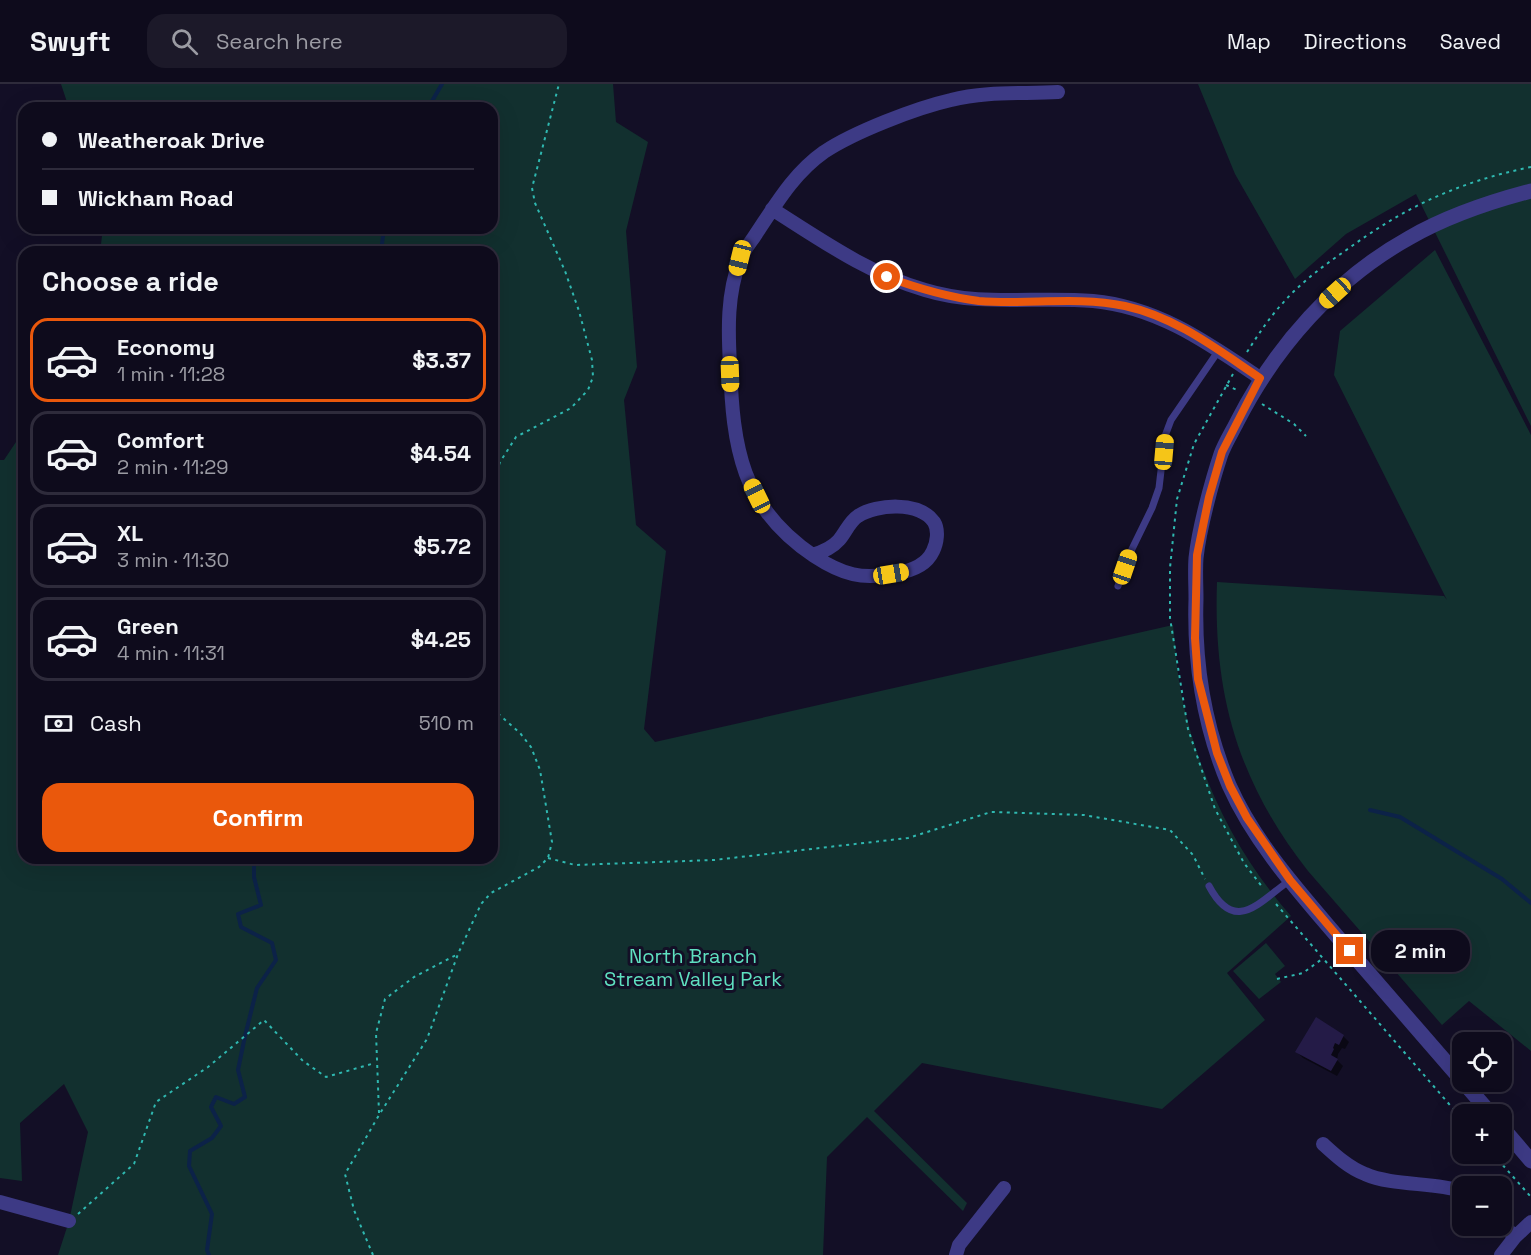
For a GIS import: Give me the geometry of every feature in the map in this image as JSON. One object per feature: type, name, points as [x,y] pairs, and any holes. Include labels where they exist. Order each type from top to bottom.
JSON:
[{"type":"street","points":[[813,555],[829,549],[840,540],[856,517],[868,511],[888,507],[922,511],[934,522],[938,534],[934,550],[926,563],[907,571],[874,577],[854,576],[825,563],[813,555],[777,526],[757,496],[744,470],[734,431],[728,317],[740,258],[796,176],[824,152],[859,134],[952,99],[983,95],[1058,92]]},
{"type":"street","points":[[1482,1104],[1290,880],[1247,818],[1230,786],[1217,753],[1198,679],[1195,638],[1197,555],[1209,497],[1222,452],[1260,378],[1285,345],[1319,307],[1368,264],[1409,238],[1451,217],[1531,191]]},
{"type":"street","points":[[772,210],[849,258],[887,277],[926,291],[980,301],[1092,301],[1126,306],[1155,315],[1182,328],[1260,378]]},
{"type":"street","points":[[1512,1139],[1531,1161]]},
{"type":"street","points":[[1323,1144],[1341,1160],[1365,1174],[1389,1180],[1452,1188]]},
{"type":"street","points":[[956,1255],[959,1245],[1004,1188]]},
{"type":"street","points":[[0,1202],[69,1221]]},
{"type":"street","points":[[1501,1255],[1531,1222]]},
{"type":"street","points":[[1512,1235],[1515,1238]]},
{"type":"lane","points":[[1119,586],[1132,549],[1159,488],[1165,436],[1172,420],[1219,350]]},
{"type":"lane","points":[[1209,886],[1215,898],[1231,910],[1240,912],[1255,908],[1290,880]]},
{"type":"path","points":[[498,468],[516,437],[571,408],[588,390],[593,377],[592,360],[579,311],[535,203],[532,188],[559,84]]},
{"type":"path","points":[[1452,1107],[1269,895],[1244,863],[1215,809],[1188,729],[1170,618],[1170,568],[1177,499],[1194,444],[1239,364],[1282,303],[1319,269],[1366,236],[1421,203],[1456,187],[1493,175],[1531,167]]},
{"type":"path","points":[[1226,385],[1243,393]]},
{"type":"path","points":[[1258,402],[1279,413],[1306,436]]},
{"type":"path","points":[[373,1255],[354,1210],[345,1174],[427,1039],[458,954],[482,904],[491,893],[539,867],[548,858],[552,843],[540,770],[531,747],[520,733],[498,714]]},
{"type":"path","points":[[548,858],[575,865],[714,860],[908,838],[991,812],[1084,815],[1170,831],[1193,855],[1209,886]]},
{"type":"path","points":[[379,1115],[375,1063],[376,1033],[385,999],[414,977],[458,954]]},
{"type":"path","points":[[1277,979],[1303,973],[1323,959]]},
{"type":"path","points":[[69,1221],[134,1164],[156,1102],[208,1066],[264,1020],[303,1061],[326,1077],[375,1063]]},
{"type":"path","points":[[1501,1164],[1531,1197]]},
{"type":"green space","name":"North Branch Stream Valley Park","points":[[61,84],[613,84],[616,122],[648,142],[626,231],[637,367],[624,400],[636,525],[666,551],[644,729],[655,742],[1173,625],[1183,702],[1200,761],[1211,789],[1238,843],[1272,893],[1291,916],[1227,973],[1265,1020],[1162,1109],[922,1063],[874,1111],[967,1203],[963,1211],[867,1117],[827,1157],[823,1255],[58,1255],[69,1221],[88,1132],[64,1084],[20,1123],[22,1181],[0,1178],[0,460],[4,460],[18,439],[18,864],[498,864],[498,246],[101,246],[102,234],[498,234],[498,102],[67,102]]},
{"type":"green space","points":[[1198,84],[1531,84],[1531,426],[1416,194],[1346,234],[1295,279],[1235,174]]},
{"type":"green space","points":[[1435,250],[1531,435],[1531,1051],[1512,1036],[1512,1032],[1507,1032],[1469,1001],[1442,1025],[1308,871],[1284,838],[1247,770],[1235,735],[1220,662],[1217,582],[1444,596],[1447,600],[1334,375],[1340,331]]},
{"type":"green space","points":[[1266,943],[1285,966],[1275,974],[1281,982],[1259,999],[1233,971]]},
{"type":"building","points":[[1316,1017],[1344,1035],[1339,1045],[1335,1043],[1333,1048],[1331,1055],[1338,1059],[1331,1071],[1295,1052]]},
{"type":"waterway","points":[[432,102],[442,84]]},
{"type":"waterway","points":[[382,246],[383,234]]},
{"type":"waterway","points":[[1370,810],[1400,817],[1502,879],[1531,903]]},
{"type":"waterway","points":[[209,1255],[207,1250],[212,1214],[189,1166],[190,1151],[212,1138],[221,1126],[211,1107],[216,1097],[234,1104],[245,1097],[238,1070],[245,1036],[257,988],[276,960],[272,943],[241,927],[238,914],[261,905],[254,877],[254,864]]},
{"type":"route","points":[[887,277],[926,291],[980,301],[1092,301],[1126,306],[1155,315],[1191,332],[1260,378],[1222,452],[1209,497],[1197,555],[1195,638],[1198,679],[1217,753],[1230,786],[1247,818],[1290,880],[1350,951]]}]
